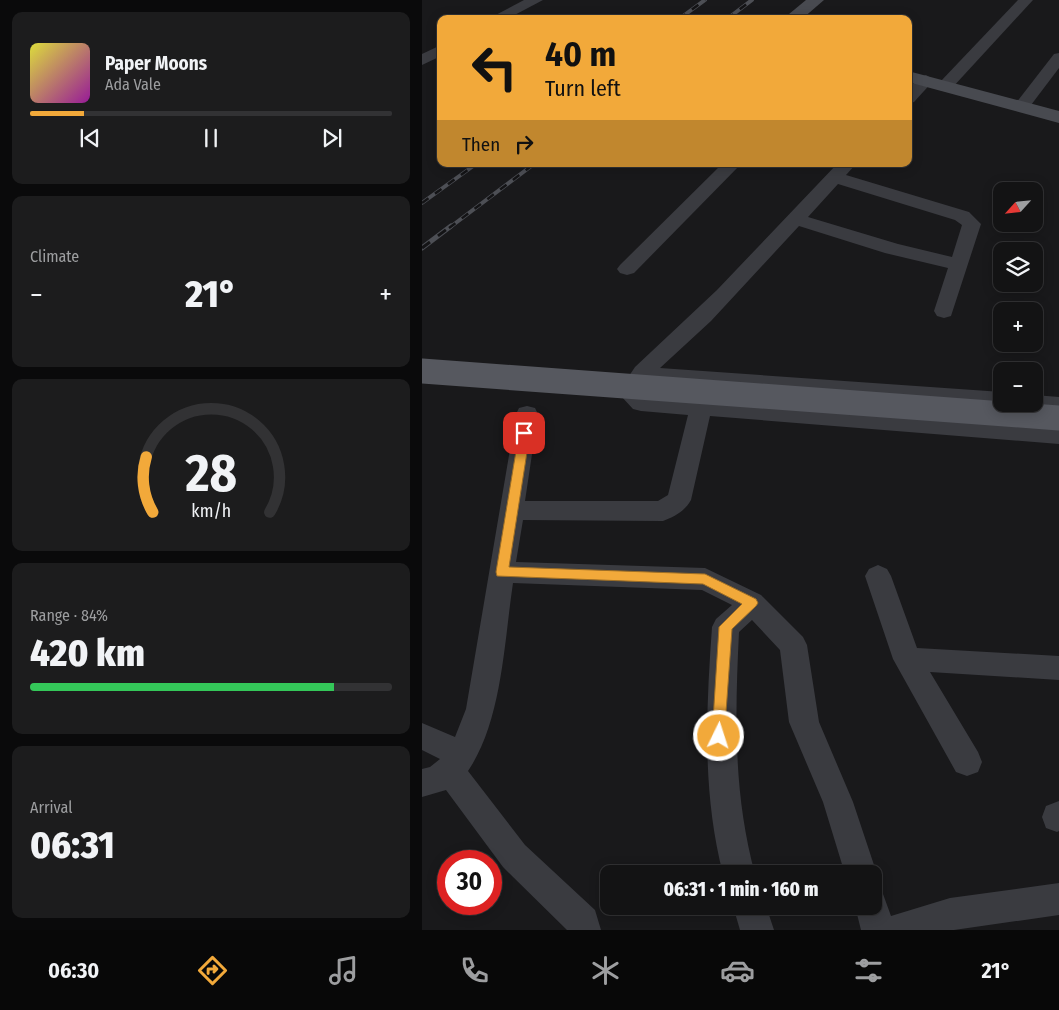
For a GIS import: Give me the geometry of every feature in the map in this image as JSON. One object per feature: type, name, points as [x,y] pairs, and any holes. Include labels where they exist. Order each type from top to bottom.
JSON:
[{"type":"main road","points":[[422,371],[1058,418]]},
{"type":"street","points":[[504,15],[536,0]]},
{"type":"street","points":[[797,15],[816,0]]},
{"type":"street","points":[[946,85],[1026,0]]},
{"type":"street","points":[[422,60],[437,51]]},
{"type":"street","points":[[1022,106],[1058,57]]},
{"type":"street","points":[[912,90],[917,78],[1058,117]]},
{"type":"street","points":[[627,269],[729,167]]},
{"type":"street","points":[[944,311],[972,224],[968,219],[840,171],[682,338],[641,374],[631,391],[636,400],[701,407],[1058,436]]},
{"type":"street","points":[[796,219],[883,247],[959,265]]},
{"type":"street","points":[[641,374],[993,399]]},
{"type":"street","points":[[1043,403],[1058,404]]},
{"type":"street","points":[[512,510],[663,511],[679,500],[701,407]]},
{"type":"street","points":[[445,770],[480,709],[527,414]]},
{"type":"street","points":[[502,572],[705,579],[752,603],[793,645],[804,722],[838,802],[858,865]]},
{"type":"street","points":[[878,576],[907,659],[967,762]]},
{"type":"street","points":[[736,865],[731,850],[722,785],[719,736],[726,627],[752,603]]},
{"type":"street","points":[[907,659],[1058,668]]},
{"type":"street","points":[[422,736],[445,770],[514,856],[583,922],[584,930]]},
{"type":"street","points":[[898,930],[953,922],[1058,899]]},
{"type":"street","points":[[753,915],[757,930]]},
{"type":"street","points":[[874,915],[878,930]]},
{"type":"railway","points":[[684,15],[705,0]]},
{"type":"railway","points":[[732,15],[752,0]]},
{"type":"railway","points":[[422,203],[472,167]]},
{"type":"railway","points":[[449,228],[530,167]]},
{"type":"railway","points":[[422,248],[451,226]]},
{"type":"route","points":[[524,433],[502,572],[705,579],[752,603],[726,627],[719,736]]}]
